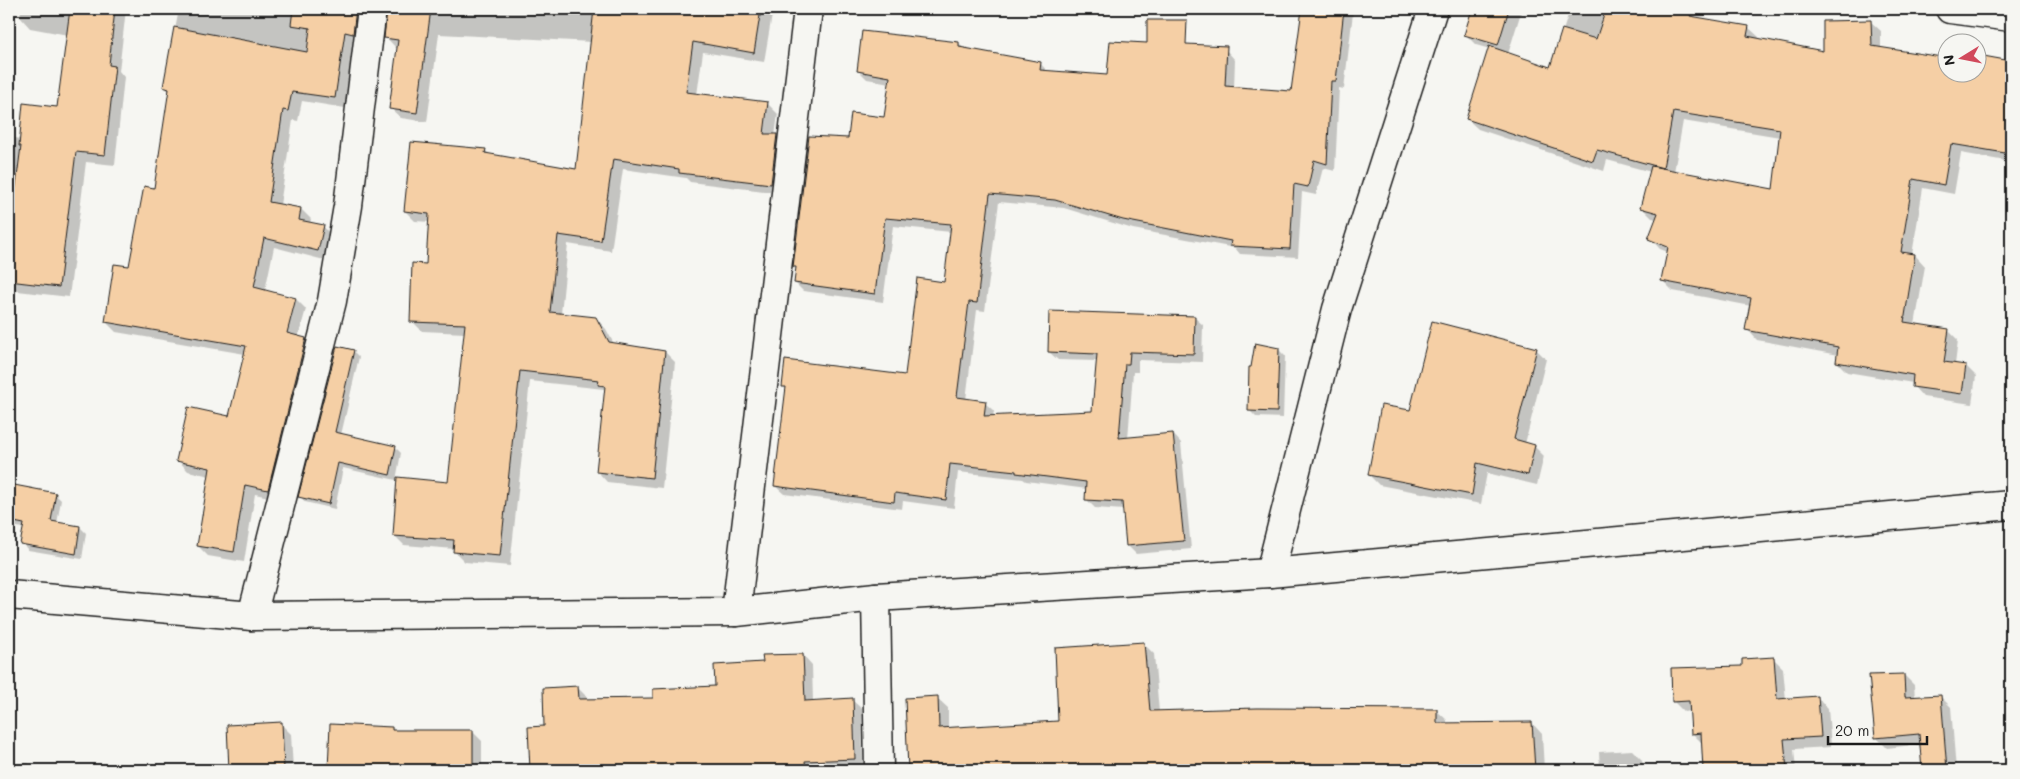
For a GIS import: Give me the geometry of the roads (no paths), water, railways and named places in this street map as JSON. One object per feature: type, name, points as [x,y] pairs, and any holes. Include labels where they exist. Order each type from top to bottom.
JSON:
[{"type":"street","points":[[252,616],[332,301],[348,206],[372,9]]},
{"type":"street","points":[[736,612],[808,9]]},
{"type":"street","points":[[1270,573],[1337,310],[1433,9]]},
{"type":"street","points":[[1950,9],[2011,17]]},
{"type":"street","points":[[9,595],[252,616],[736,612],[876,597],[1270,573],[2011,505]]},
{"type":"street","points":[[876,597],[879,770]]}]
